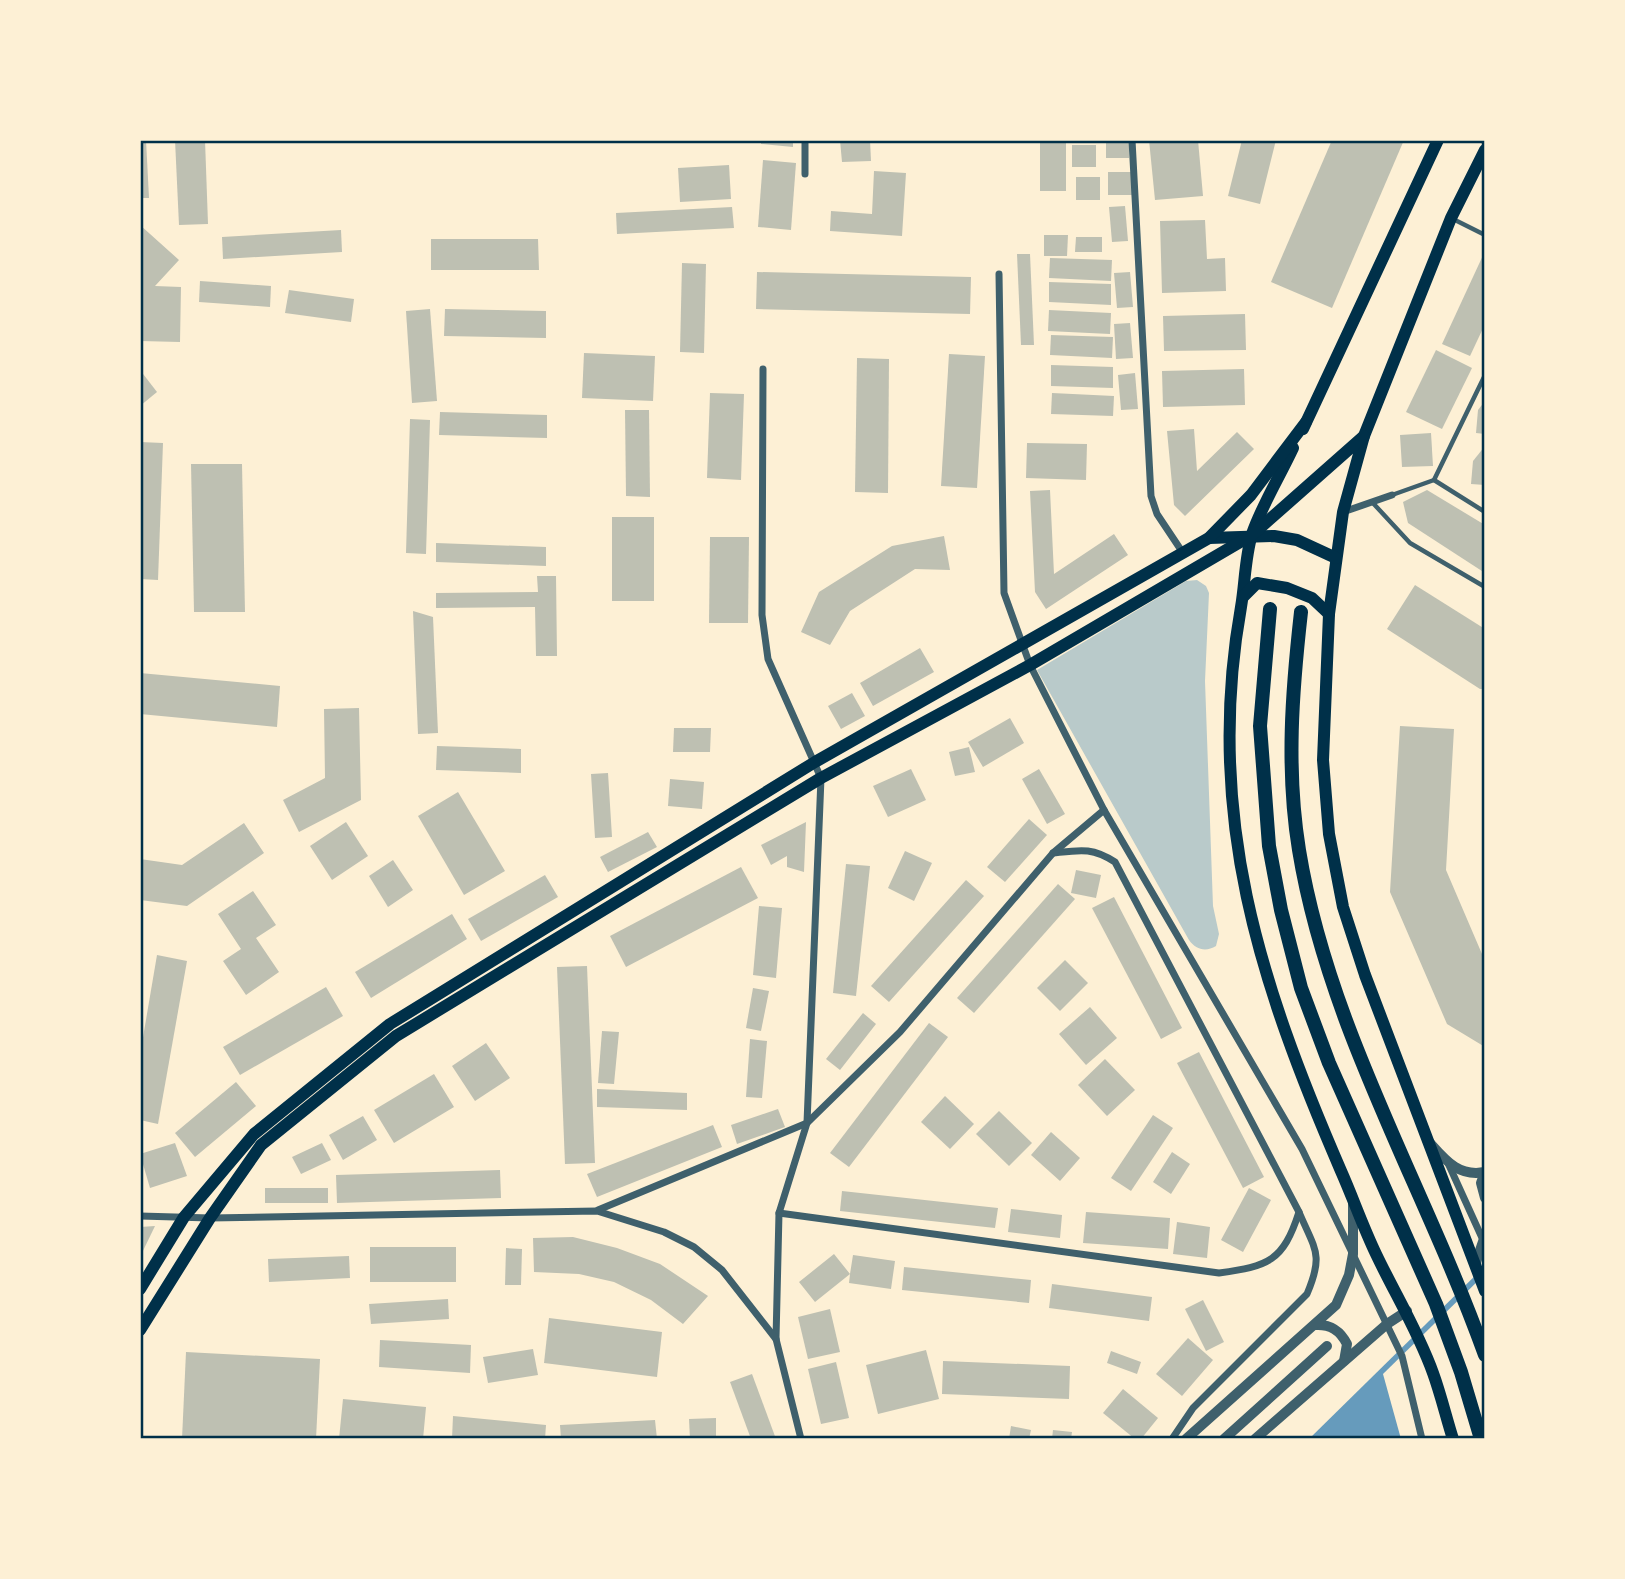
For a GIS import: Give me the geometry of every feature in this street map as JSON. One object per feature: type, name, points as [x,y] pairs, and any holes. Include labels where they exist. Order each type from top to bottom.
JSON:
[{"type":"highway","points":[[1270,608],[1260,726],[1269,846],[1281,910],[1301,988],[1329,1063],[1436,1304],[1461,1372],[1481,1439]]},
{"type":"highway","points":[[1301,612],[1293,684],[1290,764],[1299,850],[1315,918],[1335,990],[1485,1355]]},
{"type":"main road","points":[[1438,140],[1252,535],[1235,639],[1229,774],[1244,892],[1264,973],[1285,1034],[1376,1254],[1407,1311],[1433,1373],[1453,1439]]},
{"type":"main road","points":[[1485,150],[1451,218],[1364,436],[1343,512],[1329,614],[1322,760],[1329,834],[1343,907],[1365,975],[1485,1291]]},
{"type":"main road","points":[[140,1289],[184,1217],[254,1134],[390,1024],[815,762],[1209,538],[1251,495],[1306,422]]},
{"type":"main road","points":[[140,1330],[210,1218],[261,1145],[396,1035],[821,778],[1030,665],[1252,535],[1364,436]]},
{"type":"main road","points":[[1209,538],[1275,536],[1297,541],[1336,558]]},
{"type":"main road","points":[[1243,597],[1257,583],[1287,589],[1312,598],[1329,614]]},
{"type":"street","points":[[805,140],[805,174]]},
{"type":"street","points":[[1132,140],[1151,496],[1157,514],[1184,554]]},
{"type":"street","points":[[999,274],[1004,593],[1030,665],[1104,810],[1302,1149],[1402,1356],[1422,1439]]},
{"type":"street","points":[[763,369],[762,615],[768,659],[821,778],[807,1123],[779,1213],[776,1339],[801,1439]]},
{"type":"street","points":[[1343,512],[1392,495]]},
{"type":"street","points":[[597,1211],[807,1123],[900,1032],[1054,853],[1104,810]]},
{"type":"street","points":[[1054,853],[1098,851],[1115,862],[1298,1212],[1317,1255],[1315,1274],[1307,1294],[1193,1408],[1172,1439]]},
{"type":"street","points":[[1430,1143],[1448,1163],[1461,1171],[1474,1174],[1485,1172]]},
{"type":"street","points":[[1448,1163],[1484,1240],[1476,1265]]},
{"type":"street","points":[[1485,1172],[1481,1183],[1485,1198]]},
{"type":"street","points":[[1186,1439],[1336,1305],[1343,1293],[1353,1254],[1353,1198]]},
{"type":"street","points":[[140,1216],[210,1218],[597,1211],[664,1232],[694,1247],[722,1270],[776,1339]]},
{"type":"street","points":[[779,1213],[1219,1273],[1249,1269],[1270,1261],[1283,1248],[1293,1230],[1298,1212]]},
{"type":"street","points":[[1255,1439],[1387,1324],[1407,1311]]},
{"type":"street","points":[[1315,1325],[1325,1325],[1339,1333],[1347,1344],[1344,1361]]},
{"type":"street","points":[[1224,1439],[1327,1346]]},
{"type":"lane","points":[[1451,218],[1485,235]]},
{"type":"lane","points":[[1392,495],[1434,480],[1485,375]]},
{"type":"lane","points":[[1434,480],[1485,512]]},
{"type":"lane","points":[[1371,502],[1410,543],[1485,587]]},
{"type":"shaded area","points":[[1197,580],[1206,586],[1209,593],[1205,681],[1213,906],[1219,934],[1216,946],[1205,949],[1198,948],[1189,940],[1037,670],[1186,581]]},
{"type":"water","points":[[1485,1266],[1485,1403],[1441,1439],[1309,1439]]},
{"type":"pier","points":[[1485,1274],[1485,1407],[1447,1439],[1401,1439],[1383,1374]]},
{"type":"building","points":[[140,140],[146,140],[149,198],[140,198]]},
{"type":"building","points":[[175,140],[205,140],[208,224],[179,225]]},
{"type":"building","points":[[761,140],[793,140],[793,147],[761,144]]},
{"type":"building","points":[[840,140],[870,140],[871,161],[842,162]]},
{"type":"building","points":[[1106,140],[1129,140],[1129,158],[1106,158]]},
{"type":"building","points":[[1149,140],[1198,140],[1203,196],[1155,200]]},
{"type":"building","points":[[1242,140],[1276,140],[1260,204],[1228,196]]},
{"type":"building","points":[[1332,140],[1404,140],[1332,308],[1271,282]]},
{"type":"building","points":[[1040,141],[1066,142],[1066,191],[1040,191]]},
{"type":"building","points":[[1072,145],[1096,145],[1096,167],[1072,167]]},
{"type":"building","points":[[763,160],[796,163],[791,230],[758,227]]},
{"type":"building","points":[[729,165],[731,199],[680,202],[678,168]]},
{"type":"building","points":[[874,171],[906,173],[902,236],[830,231],[831,211],[872,214]]},
{"type":"building","points":[[1108,172],[1132,172],[1132,195],[1108,195]]},
{"type":"building","points":[[1076,177],[1100,177],[1100,200],[1076,200]]},
{"type":"building","points":[[1125,206],[1128,241],[1112,242],[1109,207]]},
{"type":"building","points":[[732,207],[734,228],[617,234],[616,213]]},
{"type":"building","points":[[1205,220],[1207,259],[1225,258],[1226,291],[1162,293],[1160,221]]},
{"type":"building","points":[[140,225],[179,260],[155,286],[181,287],[180,342],[140,341]]},
{"type":"building","points":[[341,230],[342,252],[223,259],[222,237]]},
{"type":"building","points":[[1044,235],[1068,235],[1067,256],[1044,256]]},
{"type":"building","points":[[1076,237],[1102,237],[1102,252],[1075,252]]},
{"type":"building","points":[[431,239],[538,239],[539,270],[431,270]]},
{"type":"building","points":[[1485,251],[1485,324],[1470,356],[1442,344]]},
{"type":"building","points":[[1017,254],[1030,254],[1034,345],[1021,345]]},
{"type":"building","points":[[1050,258],[1112,260],[1111,281],[1049,278]]},
{"type":"building","points":[[682,263],[706,264],[704,353],[680,352]]},
{"type":"building","points":[[757,272],[971,277],[970,314],[756,309]]},
{"type":"building","points":[[1130,272],[1133,307],[1117,308],[1114,273]]},
{"type":"building","points":[[200,281],[271,286],[270,307],[199,302]]},
{"type":"building","points":[[1049,282],[1111,284],[1111,305],[1049,302]]},
{"type":"building","points":[[289,290],[354,299],[351,322],[285,313]]},
{"type":"building","points":[[430,309],[437,401],[412,403],[406,311]]},
{"type":"building","points":[[445,309],[546,311],[546,338],[444,336]]},
{"type":"building","points":[[1049,310],[1111,313],[1110,334],[1048,331]]},
{"type":"building","points":[[1245,314],[1246,350],[1164,351],[1163,316]]},
{"type":"building","points":[[1130,323],[1133,358],[1116,359],[1114,324]]},
{"type":"building","points":[[1051,335],[1113,337],[1112,358],[1050,355]]},
{"type":"building","points":[[1436,350],[1472,368],[1442,429],[1406,412]]},
{"type":"building","points":[[584,353],[655,356],[653,401],[582,398]]},
{"type":"building","points":[[949,354],[985,356],[977,488],[941,486]]},
{"type":"building","points":[[857,358],[889,359],[888,493],[855,492]]},
{"type":"building","points":[[1051,365],[1113,367],[1113,388],[1051,386]]},
{"type":"building","points":[[1244,369],[1245,405],[1163,407],[1162,371]]},
{"type":"building","points":[[140,370],[157,392],[140,406]]},
{"type":"building","points":[[1135,373],[1138,409],[1121,410],[1118,375]]},
{"type":"building","points":[[710,393],[744,394],[741,480],[707,478]]},
{"type":"building","points":[[1052,393],[1114,396],[1113,416],[1051,414]]},
{"type":"building","points":[[1485,401],[1485,434],[1476,433],[1478,410]]},
{"type":"building","points":[[625,410],[649,410],[650,497],[626,496]]},
{"type":"building","points":[[440,412],[547,415],[547,438],[439,435]]},
{"type":"building","points":[[410,419],[430,420],[426,554],[406,553]]},
{"type":"building","points":[[1194,429],[1197,471],[1237,432],[1254,449],[1185,516],[1174,505],[1167,431]]},
{"type":"building","points":[[1431,433],[1433,466],[1402,467],[1400,435]]},
{"type":"building","points":[[140,442],[163,443],[158,580],[140,579]]},
{"type":"building","points":[[1027,443],[1087,444],[1086,480],[1026,478]]},
{"type":"building","points":[[1485,446],[1485,485],[1471,484],[1473,461]]},
{"type":"building","points":[[191,464],[242,464],[245,612],[194,612]]},
{"type":"building","points":[[1050,490],[1054,574],[1114,534],[1128,555],[1046,609],[1035,592],[1030,491]]},
{"type":"building","points":[[1427,490],[1485,525],[1485,573],[1408,523],[1403,502]]},
{"type":"building","points":[[612,517],[654,517],[654,601],[612,601]]},
{"type":"building","points":[[944,536],[950,570],[915,569],[850,611],[830,645],[801,632],[819,592],[892,546]]},
{"type":"building","points":[[710,537],[749,537],[748,623],[709,623]]},
{"type":"building","points":[[436,543],[546,547],[546,566],[436,562]]},
{"type":"building","points":[[537,576],[556,576],[557,656],[536,656],[535,607],[436,608],[436,593],[538,592]]},
{"type":"building","points":[[1415,585],[1485,629],[1485,689],[1480,689],[1387,629]]},
{"type":"building","points":[[413,611],[433,617],[438,733],[418,734]]},
{"type":"building","points":[[920,648],[934,672],[873,706],[860,683]]},
{"type":"building","points":[[140,673],[280,686],[277,727],[140,714]]},
{"type":"building","points":[[852,693],[865,716],[841,729],[828,706]]},
{"type":"building","points":[[359,708],[361,800],[299,832],[283,800],[325,778],[324,709]]},
{"type":"building","points":[[1010,718],[1024,743],[983,767],[968,742]]},
{"type":"building","points":[[1400,726],[1454,729],[1446,870],[1485,961],[1485,1047],[1447,1024],[1390,892]]},
{"type":"building","points":[[674,728],[711,728],[710,752],[673,752]]},
{"type":"building","points":[[437,746],[521,749],[521,773],[436,770]]},
{"type":"building","points":[[969,747],[975,772],[955,776],[949,752]]},
{"type":"building","points":[[911,769],[926,800],[888,817],[873,786]]},
{"type":"building","points":[[1039,769],[1065,814],[1047,824],[1022,779]]},
{"type":"building","points":[[608,773],[612,837],[595,838],[591,774]]},
{"type":"building","points":[[670,779],[704,782],[702,809],[668,806]]},
{"type":"building","points":[[458,792],[505,871],[464,895],[418,816]]},
{"type":"building","points":[[1029,819],[1047,835],[1005,882],[987,867]]},
{"type":"building","points":[[346,822],[368,856],[332,880],[310,846]]},
{"type":"building","points":[[806,822],[804,872],[787,867],[787,856],[771,865],[761,845]]},
{"type":"building","points":[[244,823],[264,853],[187,906],[140,900],[140,859],[182,865]]},
{"type":"building","points":[[648,832],[657,847],[608,872],[600,857]]},
{"type":"building","points":[[905,851],[932,863],[914,901],[888,888]]},
{"type":"building","points":[[393,860],[413,890],[388,907],[369,876]]},
{"type":"building","points":[[846,864],[870,866],[856,996],[833,993]]},
{"type":"building","points":[[741,867],[758,898],[626,967],[610,936]]},
{"type":"building","points":[[1076,870],[1101,875],[1096,898],[1071,893]]},
{"type":"building","points":[[545,875],[558,897],[481,941],[468,919]]},
{"type":"building","points":[[966,880],[984,896],[889,1002],[871,986]]},
{"type":"building","points":[[1058,884],[1075,899],[974,1013],[957,998]]},
{"type":"building","points":[[253,891],[276,925],[256,938],[279,972],[246,995],[223,961],[241,949],[218,914]]},
{"type":"building","points":[[1114,897],[1182,1028],[1161,1039],[1092,908]]},
{"type":"building","points":[[759,906],[782,908],[776,978],[753,975]]},
{"type":"building","points":[[452,914],[467,939],[371,998],[355,972]]},
{"type":"building","points":[[157,955],[187,961],[158,1124],[140,1120],[140,1055]]},
{"type":"building","points":[[1065,960],[1088,983],[1060,1011],[1037,988]]},
{"type":"building","points":[[587,966],[595,1163],[565,1164],[557,967]]},
{"type":"building","points":[[326,987],[343,1016],[240,1075],[223,1047]]},
{"type":"building","points":[[753,988],[769,991],[761,1031],[746,1028]]},
{"type":"building","points":[[1090,1007],[1117,1038],[1086,1065],[1059,1034]]},
{"type":"building","points":[[863,1013],[876,1024],[840,1070],[826,1059]]},
{"type":"building","points":[[929,1023],[948,1037],[849,1167],[830,1153]]},
{"type":"building","points":[[602,1031],[619,1032],[614,1084],[598,1083]]},
{"type":"building","points":[[750,1039],[767,1041],[762,1098],[746,1097]]},
{"type":"building","points":[[486,1043],[510,1078],[475,1101],[452,1066]]},
{"type":"building","points":[[1199,1052],[1264,1177],[1243,1188],[1177,1063]]},
{"type":"building","points":[[1105,1059],[1135,1090],[1107,1116],[1078,1085]]},
{"type":"building","points":[[434,1074],[454,1107],[394,1143],[374,1110]]},
{"type":"building","points":[[236,1082],[256,1106],[195,1157],[175,1133]]},
{"type":"building","points":[[597,1089],[687,1093],[687,1110],[597,1107]]},
{"type":"building","points":[[945,1096],[974,1124],[950,1149],[921,1122]]},
{"type":"building","points":[[778,1109],[785,1127],[737,1144],[731,1125]]},
{"type":"building","points":[[999,1111],[1032,1143],[1009,1166],[976,1134]]},
{"type":"building","points":[[1153,1115],[1173,1128],[1131,1191],[1111,1178]]},
{"type":"building","points":[[363,1116],[377,1140],[343,1160],[329,1135]]},
{"type":"building","points":[[713,1125],[722,1147],[597,1197],[587,1174]]},
{"type":"building","points":[[1051,1132],[1080,1158],[1060,1181],[1031,1155]]},
{"type":"building","points":[[175,1143],[187,1176],[150,1188],[140,1154]]},
{"type":"building","points":[[322,1143],[331,1160],[301,1174],[292,1157]]},
{"type":"building","points":[[1172,1152],[1190,1164],[1171,1194],[1153,1182]]},
{"type":"building","points":[[500,1170],[501,1198],[337,1203],[336,1175]]},
{"type":"building","points":[[265,1188],[328,1188],[328,1203],[265,1203]]},
{"type":"building","points":[[1249,1188],[1271,1200],[1243,1252],[1221,1240]]},
{"type":"building","points":[[842,1191],[998,1208],[995,1228],[840,1211]]},
{"type":"building","points":[[1011,1209],[1062,1215],[1060,1238],[1008,1232]]},
{"type":"building","points":[[1086,1212],[1170,1218],[1168,1249],[1083,1243]]},
{"type":"building","points":[[1177,1222],[1210,1227],[1207,1258],[1173,1254]]},
{"type":"building","points":[[155,1226],[140,1257],[140,1227]]},
{"type":"building","points":[[573,1237],[617,1248],[660,1264],[708,1296],[683,1324],[651,1300],[614,1282],[579,1274],[534,1272],[533,1238]]},
{"type":"building","points":[[370,1247],[456,1247],[456,1282],[370,1282]]},
{"type":"building","points":[[506,1248],[522,1249],[521,1285],[505,1285]]},
{"type":"building","points":[[834,1254],[850,1274],[815,1302],[799,1282]]},
{"type":"building","points":[[853,1255],[895,1261],[891,1289],[849,1283]]},
{"type":"building","points":[[349,1256],[350,1278],[269,1282],[268,1259]]},
{"type":"building","points":[[904,1267],[1031,1280],[1029,1303],[902,1290]]},
{"type":"building","points":[[1052,1284],[1152,1297],[1149,1321],[1049,1308]]},
{"type":"building","points":[[448,1299],[449,1319],[371,1324],[369,1304]]},
{"type":"building","points":[[1203,1300],[1224,1342],[1206,1351],[1185,1309]]},
{"type":"building","points":[[830,1309],[840,1352],[808,1359],[798,1317]]},
{"type":"building","points":[[549,1318],[662,1332],[657,1377],[544,1363]]},
{"type":"building","points":[[1188,1338],[1213,1360],[1182,1396],[1156,1374]]},
{"type":"building","points":[[380,1340],[471,1345],[470,1373],[379,1367]]},
{"type":"building","points":[[533,1349],[538,1375],[488,1383],[483,1357]]},
{"type":"building","points":[[926,1350],[939,1399],[878,1414],[866,1365]]},
{"type":"building","points":[[1111,1351],[1141,1362],[1137,1374],[1107,1363]]},
{"type":"building","points":[[186,1352],[320,1359],[316,1439],[182,1439]]},
{"type":"building","points":[[943,1361],[1070,1366],[1069,1399],[942,1394]]},
{"type":"building","points":[[836,1362],[849,1418],[821,1424],[808,1369]]},
{"type":"building","points":[[752,1374],[776,1439],[751,1439],[730,1382]]},
{"type":"building","points":[[1123,1389],[1158,1418],[1141,1439],[1135,1439],[1103,1413]]},
{"type":"building","points":[[343,1399],[426,1407],[423,1439],[339,1439]]},
{"type":"building","points":[[453,1416],[546,1425],[545,1439],[452,1439]]},
{"type":"building","points":[[716,1418],[716,1439],[690,1439],[689,1419]]},
{"type":"building","points":[[655,1420],[657,1439],[561,1439],[560,1425]]},
{"type":"building","points":[[1011,1426],[1031,1430],[1029,1439],[1009,1439]]},
{"type":"building","points":[[1053,1430],[1072,1432],[1071,1439],[1052,1439]]}]
